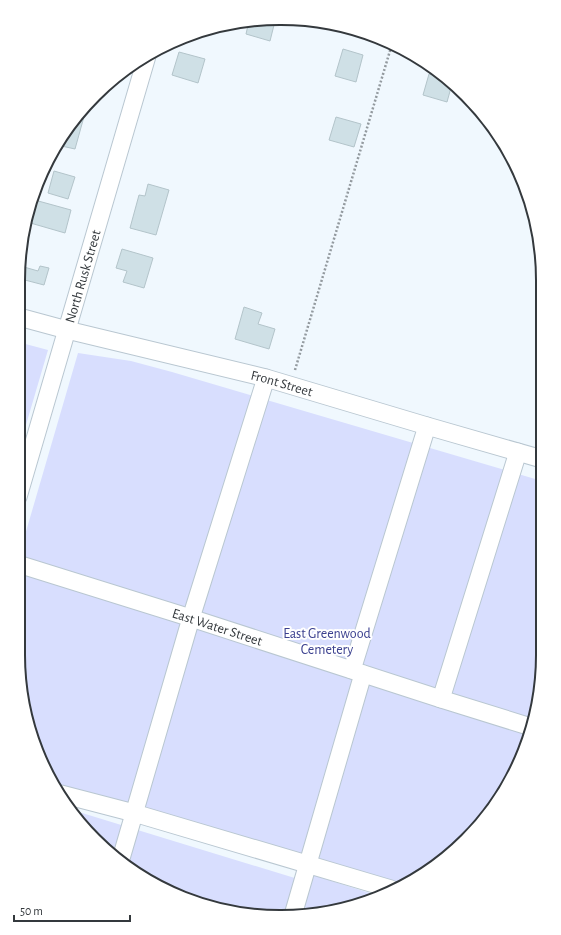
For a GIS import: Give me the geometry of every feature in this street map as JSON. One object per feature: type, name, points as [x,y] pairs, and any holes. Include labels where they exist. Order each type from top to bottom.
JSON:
[{"type":"street","name":"North Rusk Street","points":[[25,473],[145,64]]},
{"type":"street","name":"Front Street","points":[[25,318],[67,330],[266,378],[536,457]]},
{"type":"street","points":[[122,855],[191,618],[266,378]]},
{"type":"street","points":[[295,909],[308,864],[357,672],[427,426]]},
{"type":"street","points":[[441,699],[518,452]]},
{"type":"street","name":"East Water Street","points":[[25,566],[526,725]]},
{"type":"street","points":[[68,796],[134,813],[386,887]]},
{"type":"path","points":[[290,386],[390,49]]},
{"type":"green space","points":[[25,344],[48,350],[25,428]]},
{"type":"green space","name":"East Greenwood Cemetery","points":[[78,353],[131,361],[172,372],[536,479],[536,654],[534,688],[527,721],[510,768],[493,796],[473,823],[449,847],[422,867],[393,884],[61,786],[44,752],[34,721],[27,688],[25,654],[25,535]]},
{"type":"green space","points":[[80,812],[298,879],[300,871],[371,893],[347,901],[314,908],[280,910],[247,908],[214,901],[167,884],[139,867],[112,847],[88,823]]},
{"type":"building","points":[[274,25],[270,41],[246,34],[248,27]]},
{"type":"building","points":[[343,49],[363,55],[356,82],[335,76]]},
{"type":"building","points":[[179,52],[205,59],[198,83],[172,75]]},
{"type":"building","points":[[429,74],[450,89],[447,102],[423,95]]},
{"type":"building","points":[[336,117],[361,124],[354,147],[329,140]]},
{"type":"building","points":[[84,118],[75,149],[63,146]]},
{"type":"building","points":[[54,171],[75,177],[68,199],[48,193]]},
{"type":"building","points":[[148,184],[169,190],[156,235],[130,228],[139,195],[145,196]]},
{"type":"building","points":[[38,201],[71,210],[65,233],[32,223]]},
{"type":"building","points":[[122,249],[153,258],[144,288],[123,282],[127,271],[116,268]]},
{"type":"building","points":[[40,266],[49,268],[44,285],[25,280],[26,268],[38,271]]},
{"type":"building","points":[[244,307],[262,313],[258,324],[275,329],[269,349],[235,339]]}]
